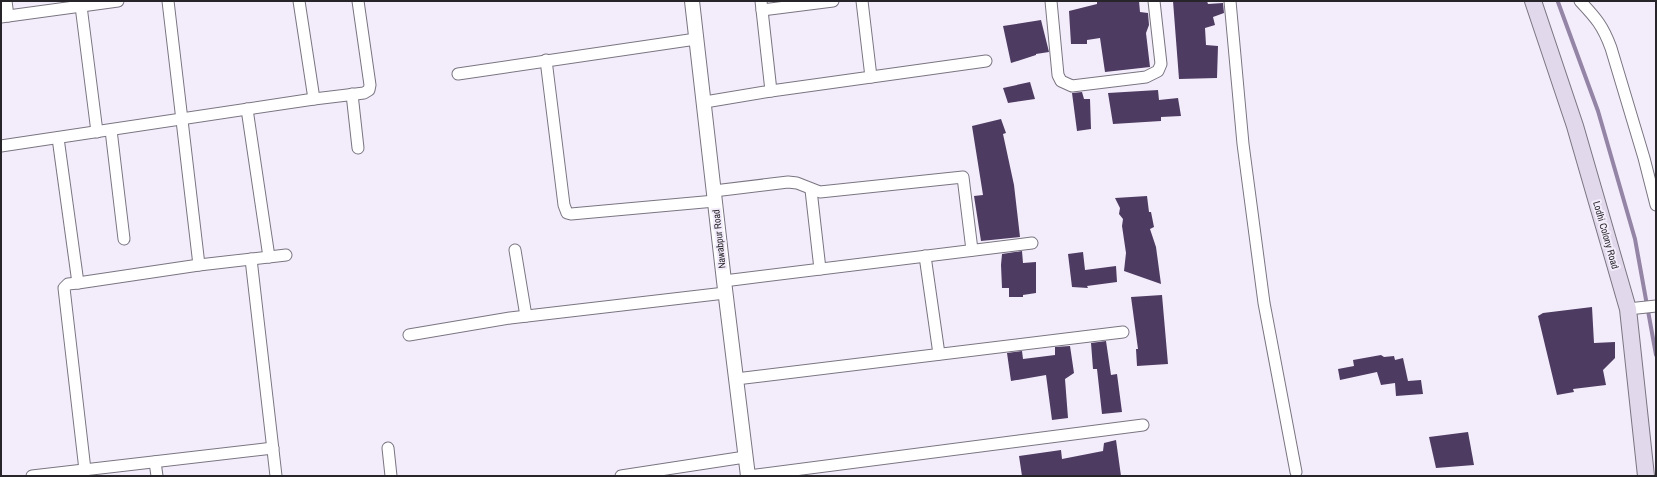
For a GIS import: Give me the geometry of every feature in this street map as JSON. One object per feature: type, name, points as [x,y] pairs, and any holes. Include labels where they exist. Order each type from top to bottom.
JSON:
[{"type":"main road","name":"Lodhi Colony Road","points":[[1533,1],[1575,126],[1633,308],[1646,476]]},
{"type":"street","points":[[6,1],[5,17],[81,6],[98,2],[118,1]]},
{"type":"street","points":[[168,1],[199,265]]},
{"type":"street","points":[[299,1],[314,99]]},
{"type":"street","points":[[1,146],[314,99],[364,93],[369,90],[370,85],[358,1]]},
{"type":"street","name":"Nawabpur Road","points":[[692,1],[705,102],[724,287],[748,476]]},
{"type":"street","points":[[771,91],[762,5],[834,1]]},
{"type":"street","points":[[862,1],[871,77]]},
{"type":"street","points":[[1051,1],[1058,75],[1061,81],[1072,86],[1146,76],[1158,71],[1161,64],[1154,1]]},
{"type":"street","points":[[1230,1],[1243,144],[1264,303],[1296,472]]},
{"type":"street","points":[[1580,1],[1604,30],[1611,48],[1644,158],[1656,205]]},
{"type":"street","points":[[81,6],[97,132]]},
{"type":"street","points":[[458,74],[696,39]]},
{"type":"street","points":[[546,60],[564,205],[567,213],[571,214],[714,196],[788,182],[797,183],[811,190],[820,192],[963,177],[972,250]]},
{"type":"street","points":[[705,102],[771,91],[986,61]]},
{"type":"street","points":[[352,94],[358,148]]},
{"type":"street","points":[[247,109],[269,257]]},
{"type":"street","points":[[111,130],[124,239]]},
{"type":"street","points":[[58,138],[78,283]]},
{"type":"street","points":[[811,190],[820,269]]},
{"type":"street","points":[[409,335],[724,287],[820,269],[1032,243]]},
{"type":"street","points":[[515,250],[526,316]]},
{"type":"street","points":[[85,470],[64,288],[68,284],[199,265],[286,255]]},
{"type":"street","points":[[924,256],[939,354]]},
{"type":"street","points":[[251,259],[276,476]]},
{"type":"street","points":[[1633,308],[1656,306]]},
{"type":"street","points":[[736,379],[1123,332]]},
{"type":"street","points":[[748,476],[1143,425]]},
{"type":"street","points":[[32,476],[273,448]]},
{"type":"street","points":[[388,448],[391,476]]},
{"type":"street","points":[[621,476],[745,457]]},
{"type":"street","points":[[156,462],[157,476]]},
{"type":"building","points":[[1097,1],[1139,1],[1140,12],[1148,13],[1149,25],[1146,33],[1150,67],[1105,72],[1100,38],[1087,40],[1087,44],[1071,44],[1069,11],[1097,4]]},
{"type":"building","points":[[1173,1],[1207,1],[1208,4],[1223,3],[1224,13],[1213,17],[1215,25],[1205,28],[1206,45],[1218,46],[1217,78],[1179,79]]},
{"type":"building","points":[[1041,20],[1049,52],[1036,54],[1011,63],[1003,26]]},
{"type":"building","points":[[1030,82],[1035,99],[1008,103],[1003,88]]},
{"type":"building","points":[[1158,90],[1159,100],[1178,98],[1181,116],[1161,117],[1161,121],[1113,124],[1108,93]]},
{"type":"building","points":[[1082,92],[1084,99],[1090,99],[1091,129],[1077,131],[1072,93]]},
{"type":"building","points":[[1001,119],[1006,133],[1003,134],[1014,185],[1020,237],[981,241],[974,196],[983,195],[972,126]]},
{"type":"building","points":[[1147,196],[1149,212],[1151,212],[1154,227],[1150,229],[1156,247],[1161,284],[1124,271],[1126,253],[1122,226],[1123,219],[1119,214],[1120,208],[1115,198]]},
{"type":"building","points":[[1022,251],[1023,263],[1036,262],[1036,293],[1023,295],[1023,297],[1009,297],[1009,288],[1002,288],[1002,254]]},
{"type":"building","points":[[1083,252],[1085,270],[1116,266],[1117,282],[1087,286],[1088,288],[1072,287],[1068,254]]},
{"type":"building","points":[[1162,295],[1168,364],[1137,366],[1136,349],[1138,349],[1131,297]]},
{"type":"building","points":[[1592,307],[1594,343],[1615,342],[1615,358],[1603,370],[1606,385],[1573,389],[1574,392],[1557,395],[1538,316],[1543,313]]},
{"type":"building","points":[[1106,341],[1111,375],[1117,374],[1122,412],[1102,414],[1097,369],[1093,369],[1091,343]]},
{"type":"building","points":[[1070,346],[1074,373],[1065,379],[1068,418],[1052,420],[1046,375],[1011,381],[1007,353],[1022,351],[1023,359],[1055,355],[1055,347]]},
{"type":"building","points":[[1381,355],[1384,357],[1394,356],[1395,360],[1403,358],[1408,381],[1421,380],[1423,394],[1396,396],[1395,383],[1381,385],[1377,372],[1340,380],[1338,369],[1354,366],[1353,360]]},
{"type":"building","points":[[1468,432],[1474,465],[1436,468],[1429,437]]},
{"type":"building","points":[[1116,440],[1121,476],[1022,476],[1019,456],[1061,450],[1062,459],[1103,451],[1104,443]]},
{"type":"waterway","points":[[1558,2],[1598,111],[1635,239],[1656,355]]}]
